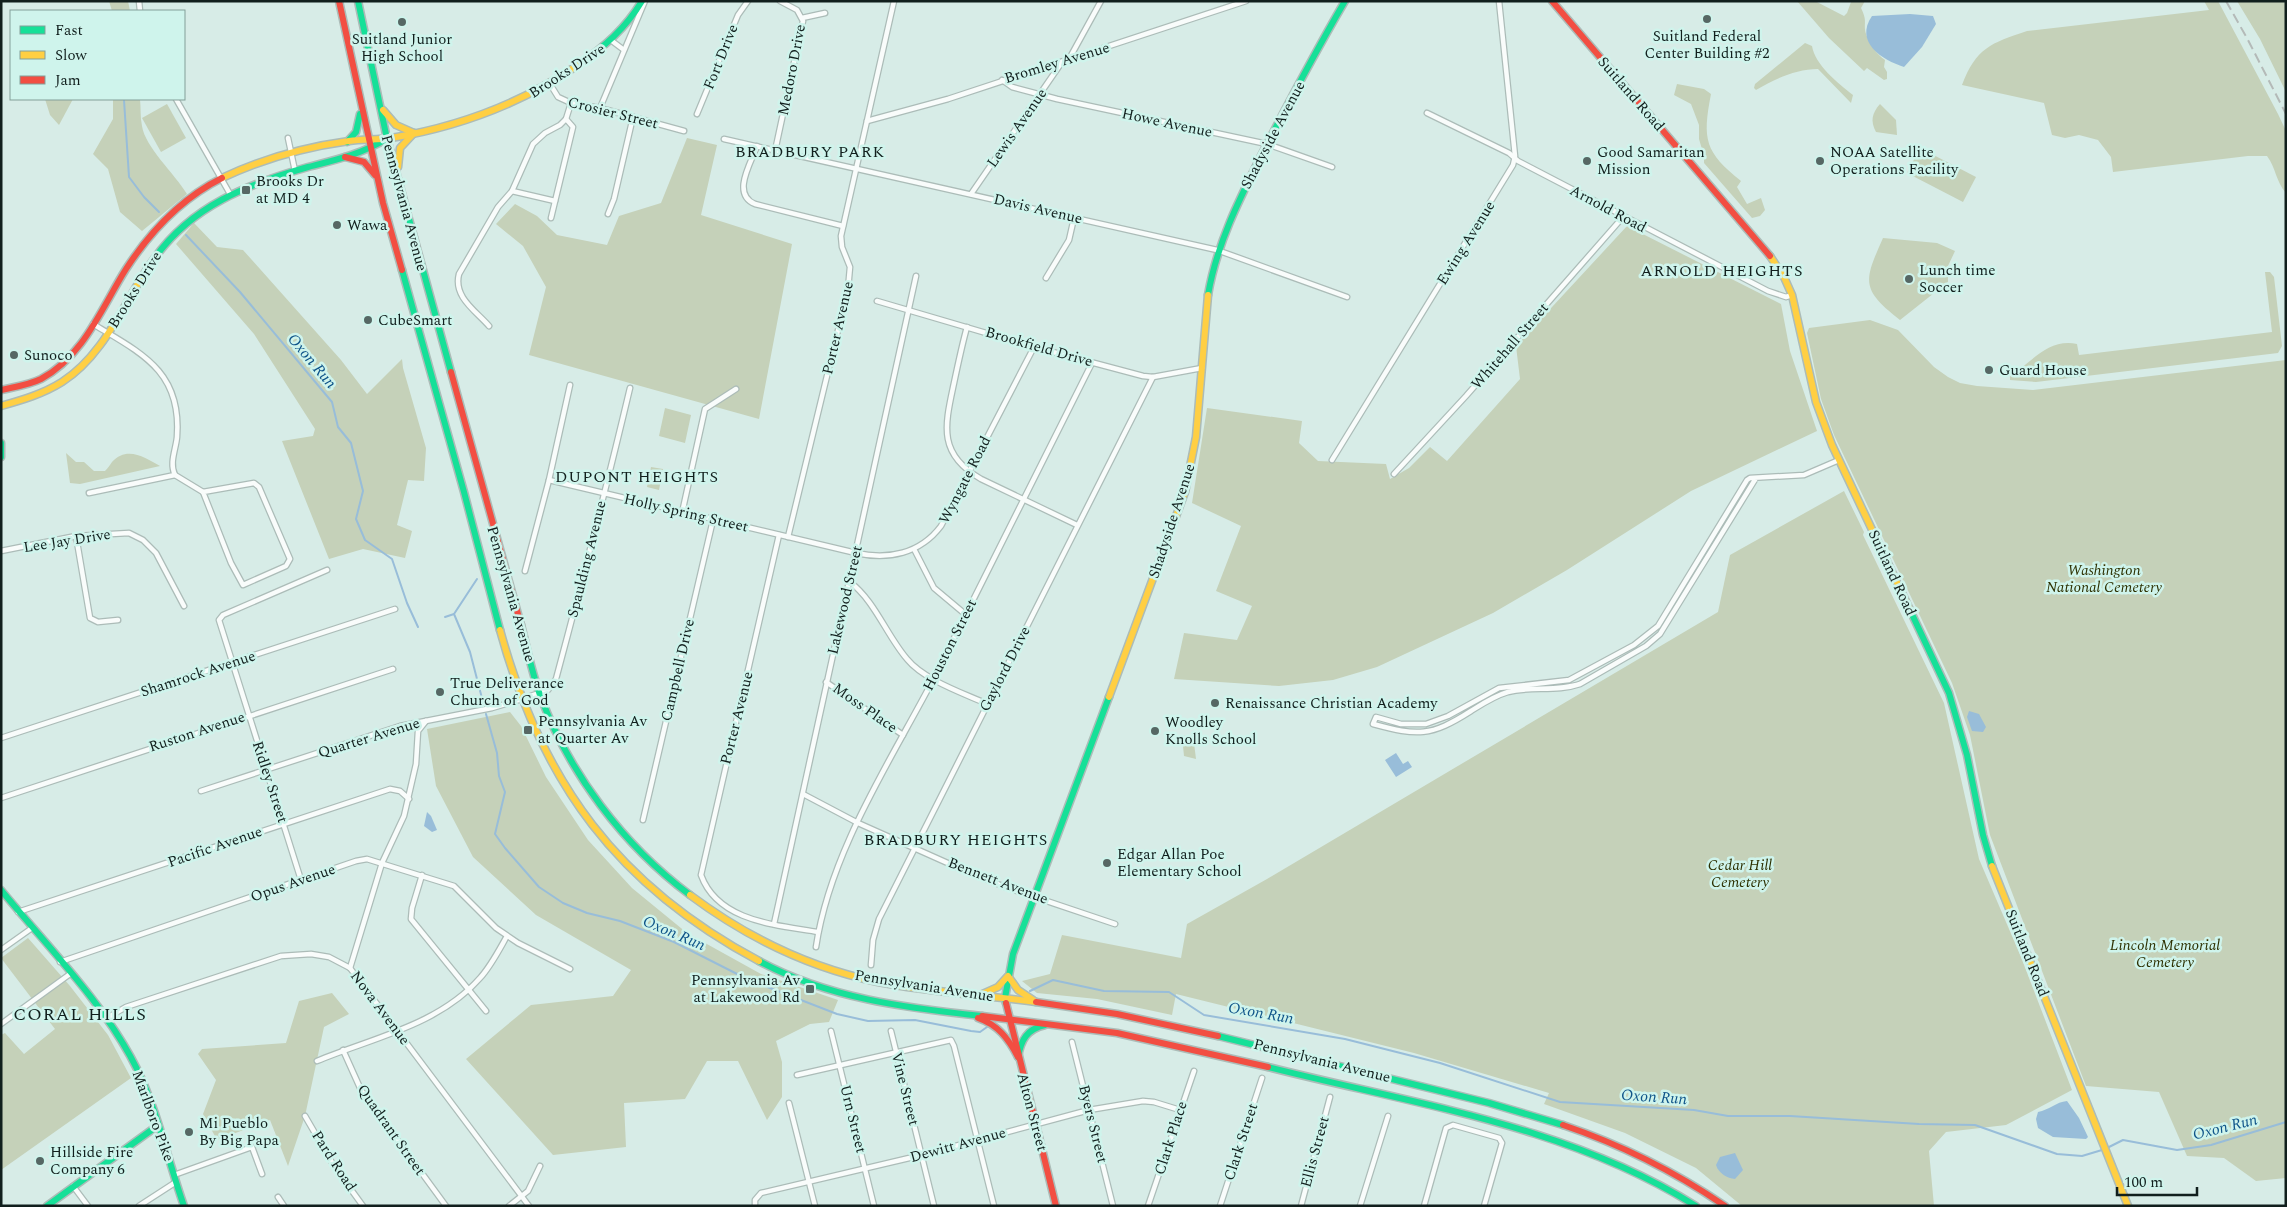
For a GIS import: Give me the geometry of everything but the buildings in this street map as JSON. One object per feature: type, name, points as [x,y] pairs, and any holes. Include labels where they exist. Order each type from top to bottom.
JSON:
[{"type":"main road","name":"Pennsylvania Avenue","points":[[339,1],[383,207],[522,699],[550,763],[583,815],[634,875],[674,909],[736,950],[797,979],[832,991],[926,1009],[1099,1029],[1214,1053],[1455,1113],[1562,1142],[1600,1155],[1651,1178],[1696,1206]]},
{"type":"main road","name":"Pennsylvania Avenue","points":[[358,1],[387,139],[539,693],[550,720],[574,766],[618,830],[659,872],[713,914],[742,932],[777,949],[839,972],[894,984],[1115,1014],[1204,1032],[1388,1077],[1566,1124],[1666,1166],[1725,1206]]},
{"type":"main road","name":"Brooks Drive","points":[[1,406],[34,396],[59,384],[81,368],[108,333],[144,272],[162,248],[186,223],[230,194],[295,170],[345,157],[370,148],[387,139],[470,118],[515,103],[550,84],[612,41],[631,21],[644,1]]},
{"type":"main road","name":"Shadyside Avenue","points":[[1010,1018],[1005,998],[1013,954],[1185,492],[1192,464],[1211,278],[1217,250],[1233,212],[1267,144],[1345,1]]},
{"type":"main road","name":"Suitland Road","points":[[1552,1],[1766,251],[1784,277],[1792,295],[1816,402],[1839,460],[1949,693],[1967,755],[1981,827],[1992,863],[2128,1206]]},
{"type":"main road","points":[[379,103],[391,122],[400,129],[414,133],[400,148],[398,180]]},
{"type":"main road","points":[[347,142],[356,130],[361,109]]},
{"type":"main road","name":"Brooks Drive","points":[[1,390],[31,383],[50,373],[77,346],[152,232],[182,203],[221,179],[250,166],[291,154],[347,142],[368,138],[387,139]]},
{"type":"main road","points":[[345,157],[364,162],[378,181]]},
{"type":"main road","points":[[1,443],[1,457]]},
{"type":"main road","name":"Marlboro Pike","points":[[1,890],[107,1018],[141,1077],[184,1206]]},
{"type":"main road","points":[[980,995],[998,987],[1008,976],[1018,990],[1035,1002]]},
{"type":"main road","points":[[926,1009],[976,1017],[991,1023],[1006,1036],[1018,1057]]},
{"type":"main road","name":"Alton Street","points":[[1010,1018],[1056,1206]]},
{"type":"main road","points":[[1018,1057],[1020,1044],[1030,1030],[1042,1025],[1064,1025]]},
{"type":"main road","points":[[46,1206],[157,1126]]},
{"type":"street","points":[[600,108],[644,1]]},
{"type":"street","name":"Fort Drive","points":[[697,114],[738,15],[748,1]]},
{"type":"street","name":"Medoro Drive","points":[[775,151],[801,32],[802,18],[797,10],[780,1]]},
{"type":"street","name":"Porter Avenue","points":[[788,537],[848,289],[850,267],[841,243],[843,226],[894,1]]},
{"type":"street","name":"Lewis Avenue","points":[[972,194],[1040,94],[1065,61],[1101,1]]},
{"type":"street","name":"Bromley Avenue","points":[[867,122],[1065,61],[1246,1]]},
{"type":"street","points":[[1499,1],[1514,159]]},
{"type":"street","points":[[802,18],[825,13]]},
{"type":"street","points":[[612,41],[624,50]]},
{"type":"street","name":"Howe Avenue","points":[[1002,80],[1012,87],[1128,116],[1267,144],[1332,167]]},
{"type":"street","name":"Crosier Street","points":[[550,84],[558,97],[571,103],[600,108],[684,131]]},
{"type":"street","points":[[177,100],[230,194]]},
{"type":"street","points":[[489,326],[462,297],[457,280],[461,268],[496,211],[512,191],[533,144],[545,133],[560,125],[566,119],[571,103]]},
{"type":"street","name":"Arnold Road","points":[[1428,113],[1508,153],[1514,159],[1768,291],[1786,297],[1792,295]]},
{"type":"street","points":[[608,214],[614,199],[633,117]]},
{"type":"street","points":[[551,218],[573,127],[566,119]]},
{"type":"street","points":[[288,138],[295,170]]},
{"type":"street","name":"Davis Avenue","points":[[724,139],[1217,250],[1347,298]]},
{"type":"street","points":[[757,146],[743,184],[744,194],[748,200],[755,204],[843,226]]},
{"type":"street","name":"Ewing Avenue","points":[[1332,460],[1384,372],[1491,203],[1513,165],[1514,159]]},
{"type":"street","points":[[512,191],[554,201]]},
{"type":"street","name":"Whitehall Street","points":[[1394,474],[1466,396],[1624,217]]},
{"type":"street","points":[[1046,278],[1069,240],[1074,218]]},
{"type":"street","name":"Lakewood Street","points":[[774,924],[916,276]]},
{"type":"street","name":"Brookfield Drive","points":[[877,301],[1092,363],[1153,377],[1202,368]]},
{"type":"street","points":[[93,324],[147,357],[168,385],[177,420],[173,463],[176,474],[203,492],[231,563],[242,585],[287,565],[290,558],[257,485],[254,483],[203,492]]},
{"type":"street","points":[[967,327],[946,422],[946,436],[951,451],[957,461],[969,472],[1077,525]]},
{"type":"street","name":"Wyngate Road","points":[[824,545],[856,553],[885,557],[914,549],[932,537],[941,526],[1034,347]]},
{"type":"street","name":"Houston Street","points":[[816,947],[818,932],[834,874],[858,822],[1092,363]]},
{"type":"street","name":"Gaylord Drive","points":[[871,965],[876,926],[1153,377]]},
{"type":"street","points":[[525,571],[549,480],[570,385]]},
{"type":"street","name":"Spaulding Avenue","points":[[539,693],[548,690],[556,679],[587,566],[630,388]]},
{"type":"street","points":[[682,513],[705,408],[736,389]]},
{"type":"street","points":[[1756,478],[1668,623],[1646,646],[1580,684],[1568,687],[1510,692],[1491,699],[1448,724],[1430,731],[1407,733],[1373,724],[1376,718],[1411,725],[1431,723],[1499,688],[1569,680],[1577,677],[1634,645],[1658,626],[1747,480],[1756,478],[1804,475],[1839,460]]},
{"type":"street","points":[[89,493],[176,474]]},
{"type":"street","name":"Holly Spring Street","points":[[549,480],[682,513],[824,545]]},
{"type":"street","name":"Campbell Drive","points":[[643,820],[713,520]]},
{"type":"street","name":"Lee Jay Drive","points":[[1,551],[76,536],[122,532],[132,534],[143,540],[156,553],[184,606]]},
{"type":"street","name":"Porter Avenue","points":[[774,924],[750,920],[725,904],[705,884],[701,871],[779,535]]},
{"type":"street","points":[[76,536],[90,618],[98,622],[118,620]]},
{"type":"street","points":[[914,549],[934,588],[965,614]]},
{"type":"street","name":"Ridley Street","points":[[301,880],[219,620],[223,615],[326,570]]},
{"type":"street","points":[[850,582],[865,597],[907,659],[916,668],[987,704]]},
{"type":"street","name":"Shamrock Avenue","points":[[1,738],[395,609]]},
{"type":"street","name":"Ruston Avenue","points":[[1,798],[393,668]]},
{"type":"street","name":"Moss Place","points":[[826,682],[903,735]]},
{"type":"street","name":"Quarter Avenue","points":[[201,791],[377,733],[427,720],[492,708],[539,693]]},
{"type":"street","points":[[350,968],[382,863],[400,827],[409,799],[416,764],[418,731],[427,720]]},
{"type":"street","name":"Pacific Avenue","points":[[18,912],[390,789],[400,790],[409,799]]},
{"type":"street","name":"Bennett Avenue","points":[[803,794],[858,822],[982,878],[1115,924]]},
{"type":"street","name":"Opus Avenue","points":[[60,962],[360,860],[372,860],[457,888],[490,924],[507,936],[570,969]]},
{"type":"street","points":[[422,875],[411,911],[411,919],[486,1011]]},
{"type":"street","points":[[774,924],[818,932]]},
{"type":"street","points":[[1,950],[32,928]]},
{"type":"street","points":[[317,1061],[397,1031],[438,1013],[468,990],[485,973],[507,936]]},
{"type":"street","name":"Nova Avenue","points":[[107,1018],[126,1007],[281,956],[311,954],[329,957],[350,968],[529,1206]]},
{"type":"street","points":[[1,1024],[70,974]]},
{"type":"street","name":"Urn Street","points":[[831,1031],[874,1206]]},
{"type":"street","name":"Vine Street","points":[[891,1031],[934,1206]]},
{"type":"street","points":[[797,1075],[948,1039],[953,1043],[994,1206]]},
{"type":"street","name":"Byers Street","points":[[1072,1042],[1113,1206]]},
{"type":"street","name":"Quadrant Street","points":[[344,1050],[357,1084],[446,1206]]},
{"type":"street","name":"Clark Place","points":[[1148,1206],[1194,1071]]},
{"type":"street","name":"Clark Street","points":[[1220,1206],[1262,1078]]},
{"type":"street","name":"Ellis Street","points":[[1301,1206],[1330,1097]]},
{"type":"street","name":"Dewitt Avenue","points":[[755,1206],[756,1198],[766,1192],[922,1155],[1089,1110],[1143,1101],[1154,1102],[1180,1110]]},
{"type":"street","points":[[789,1103],[815,1206]]},
{"type":"street","name":"Pard Road","points":[[305,1116],[334,1166],[363,1206]]},
{"type":"street","points":[[1360,1206],[1388,1116]]},
{"type":"street","points":[[1424,1206],[1446,1128],[1453,1125],[1499,1138],[1502,1143],[1484,1206]]},
{"type":"street","points":[[139,1206],[175,1178],[252,1147],[262,1174]]},
{"type":"street","points":[[509,1206],[528,1191],[540,1166]]},
{"type":"street","points":[[73,1186],[88,1206]]},
{"type":"street","points":[[278,1197],[284,1206]]},
{"type":"green space","points":[[109,1],[128,1],[130,10],[112,10]]},
{"type":"green space","points":[[1797,1],[1815,1],[1844,16],[1851,2],[1865,1],[1861,8],[1866,34],[1879,55],[1885,60],[1884,67],[1887,72],[1887,79],[1884,80],[1867,68],[1864,71],[1829,38]]},
{"type":"green space","points":[[2204,1],[2218,1],[2286,131],[2286,193],[2267,156],[2248,156],[2113,172],[2111,157],[2098,140],[2079,135],[2065,138],[2052,135],[2044,103],[1962,85],[1967,73],[1979,55],[1994,44],[2014,35],[2027,31],[2209,10]]},
{"type":"green space","points":[[2237,1],[2284,1],[2286,6],[2286,92],[2260,39]]},
{"type":"green space","points":[[1805,43],[1812,46],[1822,67],[1853,95],[1851,103],[1818,69],[1794,73],[1756,90],[1754,88],[1755,84]]},
{"type":"green space","points":[[1677,84],[1704,89],[1711,94],[1707,123],[1709,144],[1720,162],[1741,181],[1737,187],[1747,204],[1761,198],[1765,210],[1760,216],[1752,218],[1704,163],[1699,139],[1699,125],[1691,104],[1674,95]]},
{"type":"green space","points":[[45,100],[72,100],[59,125],[50,115]]},
{"type":"green space","points":[[113,100],[140,100],[141,123],[144,134],[154,151],[187,194],[142,231],[120,212],[108,169],[93,154],[113,119]]},
{"type":"green space","points":[[167,104],[186,138],[161,152],[142,118]]},
{"type":"green space","points":[[1880,104],[1896,120],[1897,135],[1876,132],[1873,117]]},
{"type":"green space","points":[[687,138],[717,145],[701,215],[792,244],[759,419],[529,355],[546,287],[523,246],[496,224],[515,204],[537,216],[557,235],[607,245],[619,216],[661,203]]},
{"type":"green space","points":[[1920,148],[1976,177],[1963,202],[1907,173]]},
{"type":"green space","points":[[194,223],[217,247],[243,250],[341,360],[367,394],[402,359],[426,448],[424,481],[408,480],[397,525],[412,531],[405,558],[363,549],[329,559],[282,441],[313,436],[315,429],[254,334],[176,244]]},
{"type":"green space","points":[[1627,226],[1781,304],[1790,351],[1817,431],[1691,491],[1567,570],[1493,613],[1377,667],[1333,680],[1279,686],[1174,679],[1184,633],[1237,640],[1252,606],[1216,591],[1241,526],[1192,503],[1207,408],[1302,421],[1299,443],[1318,461],[1386,464],[1390,479],[1409,468],[1430,447],[1447,461],[1520,379],[1516,346]]},
{"type":"green space","name":"Lunch time Soccer","points":[[1883,238],[1937,243],[1955,251],[1948,266],[1948,282],[1900,320],[1878,300],[1869,284],[1872,265]]},
{"type":"green space","points":[[2265,272],[2270,272],[2274,277],[2282,346],[2278,353],[2036,382],[2010,380],[2010,376],[2040,353],[2057,345],[2067,343],[2077,344],[2079,355],[2272,332]]},
{"type":"green space","name":"Washington National Cemetery","points":[[1870,320],[1898,330],[1934,367],[1948,377],[1960,383],[1977,386],[2033,390],[2286,360],[2286,1178],[2256,1181],[2224,1158],[2187,1156],[2159,1092],[2086,1086],[1990,835],[1970,735],[1952,683],[1834,435],[1821,399],[1807,333],[1809,328]]},
{"type":"green space","points":[[665,408],[691,415],[685,443],[659,436]]},
{"type":"green space","points":[[66,453],[76,462],[84,462],[94,471],[105,471],[112,462],[124,454],[143,457],[160,466],[80,484],[70,483]]},
{"type":"green space","points":[[651,467],[663,469],[659,490],[647,487]]},
{"type":"green space","name":"Cedar Hill Cemetery","points":[[1844,491],[1864,532],[1863,535],[1944,703],[1979,859],[2021,957],[2072,1090],[2006,1125],[1946,1132],[1929,1151],[1934,1206],[1742,1206],[1696,1168],[1625,1133],[1544,1104],[1549,1093],[1414,1053],[1176,994],[1172,1015],[1097,999],[1037,993],[1022,981],[1050,974],[1062,935],[1181,958],[1187,924],[1267,879],[1718,612],[1730,555]]},
{"type":"green space","points":[[510,712],[521,726],[546,777],[588,840],[632,888],[687,933],[761,974],[838,1000],[829,1022],[810,1024],[776,1041],[782,1062],[782,1097],[767,1120],[738,1061],[707,1061],[685,1099],[624,1103],[626,1147],[553,1155],[466,1059],[531,1005],[613,996],[631,970],[536,915],[473,857],[436,786],[427,729]]},
{"type":"green space","points":[[1193,735],[1196,759],[1184,756],[1182,736]]},
{"type":"green space","points":[[28,938],[70,986],[108,1035],[131,1078],[1,1170],[1,1035],[5,1033],[24,1054],[55,1029],[1,958]]},
{"type":"green space","points":[[332,993],[349,1014],[324,1027],[305,1116],[288,1166],[270,1120],[217,1140],[203,1114],[216,1080],[198,1054],[202,1049],[286,1043],[299,1001]]},
{"type":"water","points":[[1910,14],[1933,16],[1936,24],[1922,47],[1904,67],[1887,60],[1873,49],[1868,42],[1866,34],[1867,25],[1872,16]]},
{"type":"water","points":[[1969,711],[1979,714],[1986,727],[1983,732],[1972,731],[1967,717]]},
{"type":"water","points":[[1396,753],[1403,764],[1408,761],[1412,767],[1396,777],[1385,760]]},
{"type":"water","points":[[427,812],[431,816],[437,830],[432,832],[424,826]]},
{"type":"water","points":[[2067,1101],[2079,1118],[2088,1137],[2086,1139],[2053,1137],[2038,1128],[2036,1119],[2038,1112]]},
{"type":"water","points":[[1735,1153],[1743,1170],[1735,1179],[1724,1175],[1716,1165],[1720,1157]]},
{"type":"waterway","name":"Oxon Run","points":[[124,100],[129,177],[144,197],[159,212]]},
{"type":"waterway","name":"Oxon Run","points":[[186,235],[240,292],[332,402],[338,427],[351,443],[363,491],[356,519],[365,540],[392,559],[407,603],[418,627]]},
{"type":"waterway","name":"Oxon Run","points":[[477,579],[454,614],[470,652],[484,706]]},
{"type":"waterway","name":"Oxon Run","points":[[445,617],[454,614]]},
{"type":"waterway","name":"Oxon Run","points":[[486,714],[497,753],[499,776],[505,792],[495,834],[539,887],[563,903],[587,913],[620,921],[674,942],[747,979],[837,1014],[868,1021],[915,1020],[980,1032],[987,1027]]},
{"type":"waterway","name":"Oxon Run","points":[[1030,991],[1053,980],[1104,991],[1169,992],[1204,1015],[1345,1039],[1440,1063],[1560,1102],[1694,1110],[1728,1116],[1790,1116],[1919,1124],[1975,1125],[2057,1154],[2082,1156],[2102,1150]]},
{"type":"waterway","name":"Oxon Run","points":[[2107,1148],[2123,1140],[2177,1150],[2211,1145],[2286,1122]]},
{"type":"railway","points":[[2226,1],[2286,114]]},
{"type":"traffic: fast","points":[[358,1],[387,139],[451,372]]},
{"type":"traffic: fast","points":[[578,65],[614,36],[629,20],[642,1]]},
{"type":"traffic: fast","points":[[1208,295],[1217,256],[1239,202],[1314,55],[1345,1]]},
{"type":"traffic: fast","points":[[347,142],[356,132],[360,114]]},
{"type":"traffic: fast","points":[[154,259],[185,225],[203,211],[222,200],[264,181],[358,153],[386,139]]},
{"type":"traffic: fast","points":[[402,270],[464,492],[500,630]]},
{"type":"traffic: fast","points":[[1,443],[1,457]]},
{"type":"traffic: fast","points":[[1910,610],[1949,693],[1967,755],[1983,835],[1992,866]]},
{"type":"traffic: fast","points":[[521,625],[540,695],[566,752],[601,806],[621,830],[642,854],[690,895]]},
{"type":"traffic: fast","points":[[1006,1003],[1005,998],[1013,954],[1109,697]]},
{"type":"traffic: fast","points":[[1,890],[74,976],[109,1021],[124,1045],[151,1102],[184,1206]]},
{"type":"traffic: fast","points":[[759,961],[785,974],[839,993],[896,1005],[982,1016]]},
{"type":"traffic: fast","points":[[1018,1057],[1023,1040],[1029,1032],[1045,1025]]},
{"type":"traffic: fast","points":[[1218,1036],[1489,1103],[1563,1125]]},
{"type":"traffic: fast","points":[[1268,1067],[1433,1106],[1542,1136],[1595,1155],[1647,1178],[1696,1206]]},
{"type":"traffic: fast","points":[[47,1206],[157,1126]]},
{"type":"traffic: slow","points":[[222,178],[253,165],[300,150],[349,141],[391,138],[465,120],[489,112],[535,91],[578,65]]},
{"type":"traffic: slow","points":[[383,110],[396,125],[414,133]]},
{"type":"traffic: slow","points":[[398,167],[400,148],[414,133]]},
{"type":"traffic: slow","points":[[1770,256],[1784,277],[1792,295],[1816,402],[1832,445],[1910,610]]},
{"type":"traffic: slow","points":[[1,406],[25,399],[62,382],[91,357],[114,325],[154,259]]},
{"type":"traffic: slow","points":[[1109,697],[1185,492],[1196,437],[1208,295]]},
{"type":"traffic: slow","points":[[500,630],[517,685],[538,736],[563,782],[592,825],[626,864],[665,899],[709,932],[759,961]]},
{"type":"traffic: slow","points":[[1992,866],[2128,1206]]},
{"type":"traffic: slow","points":[[690,895],[733,924],[779,949],[853,976],[936,991],[1036,1002]]},
{"type":"traffic: slow","points":[[980,995],[998,987],[1008,976],[1018,990],[1033,1000]]},
{"type":"traffic: jam","points":[[339,1],[383,203],[402,270]]},
{"type":"traffic: jam","points":[[1552,1],[1770,256]]},
{"type":"traffic: jam","points":[[345,157],[364,162],[375,175]]},
{"type":"traffic: jam","points":[[1,390],[41,379],[69,357],[91,330],[135,255],[156,229],[194,195],[222,178]]},
{"type":"traffic: jam","points":[[451,372],[521,625]]},
{"type":"traffic: jam","points":[[1036,1002],[1117,1014],[1218,1036]]},
{"type":"traffic: jam","points":[[1006,1003],[1056,1206]]},
{"type":"traffic: jam","points":[[982,1016],[1117,1033],[1268,1067]]},
{"type":"traffic: jam","points":[[978,1018],[997,1028],[1018,1057]]},
{"type":"traffic: jam","points":[[1563,1125],[1627,1150],[1667,1170],[1725,1206]]},
{"type":"place","name":"Suitland Federal Center Building #2","points":[[1707,19]]},
{"type":"place","name":"Suitland Junior High School","points":[[402,22]]},
{"type":"place","name":"Good Samaritan Mission","points":[[1587,161]]},
{"type":"place","name":"NOAA Satellite Operations Facility","points":[[1820,161]]},
{"type":"place","name":"Brooks Dr at MD 4","points":[[246,190]]},
{"type":"place","name":"Wawa","points":[[337,225]]},
{"type":"place","name":"Lunch time Soccer","points":[[1909,279]]},
{"type":"place","name":"CubeSmart","points":[[368,320]]},
{"type":"place","name":"Sunoco","points":[[14,355]]},
{"type":"place","name":"Guard House","points":[[1989,370]]},
{"type":"place","name":"True Deliverance Church of God","points":[[440,692]]},
{"type":"place","name":"Renaissance Christian Academy","points":[[1215,703]]},
{"type":"place","name":"Pennsylvania Av at Quarter Av","points":[[528,730]]},
{"type":"place","name":"Woodley Knolls School","points":[[1155,731]]},
{"type":"place","name":"Edgar Allan Poe Elementary School","points":[[1107,863]]},
{"type":"place","name":"Pennsylvania Av at Lakewood Rd","points":[[810,989]]},
{"type":"place","name":"Mi Pueblo By Big Papa","points":[[189,1132]]},
{"type":"place","name":"Hillside Fire Company 6","points":[[40,1161]]},
{"type":"district","name":"BRADBURY PARK","points":[[810,152]]},
{"type":"district","name":"ARNOLD HEIGHTS","points":[[1722,271]]},
{"type":"district","name":"DUPONT HEIGHTS","points":[[637,477]]},
{"type":"district","name":"BRADBURY HEIGHTS","points":[[956,840]]},
{"type":"district","name":"CORAL HILLS","points":[[80,1014]]},
{"type":"park label","name":"Lincoln Memorial Cemetery","points":[[2165,954]]}]
